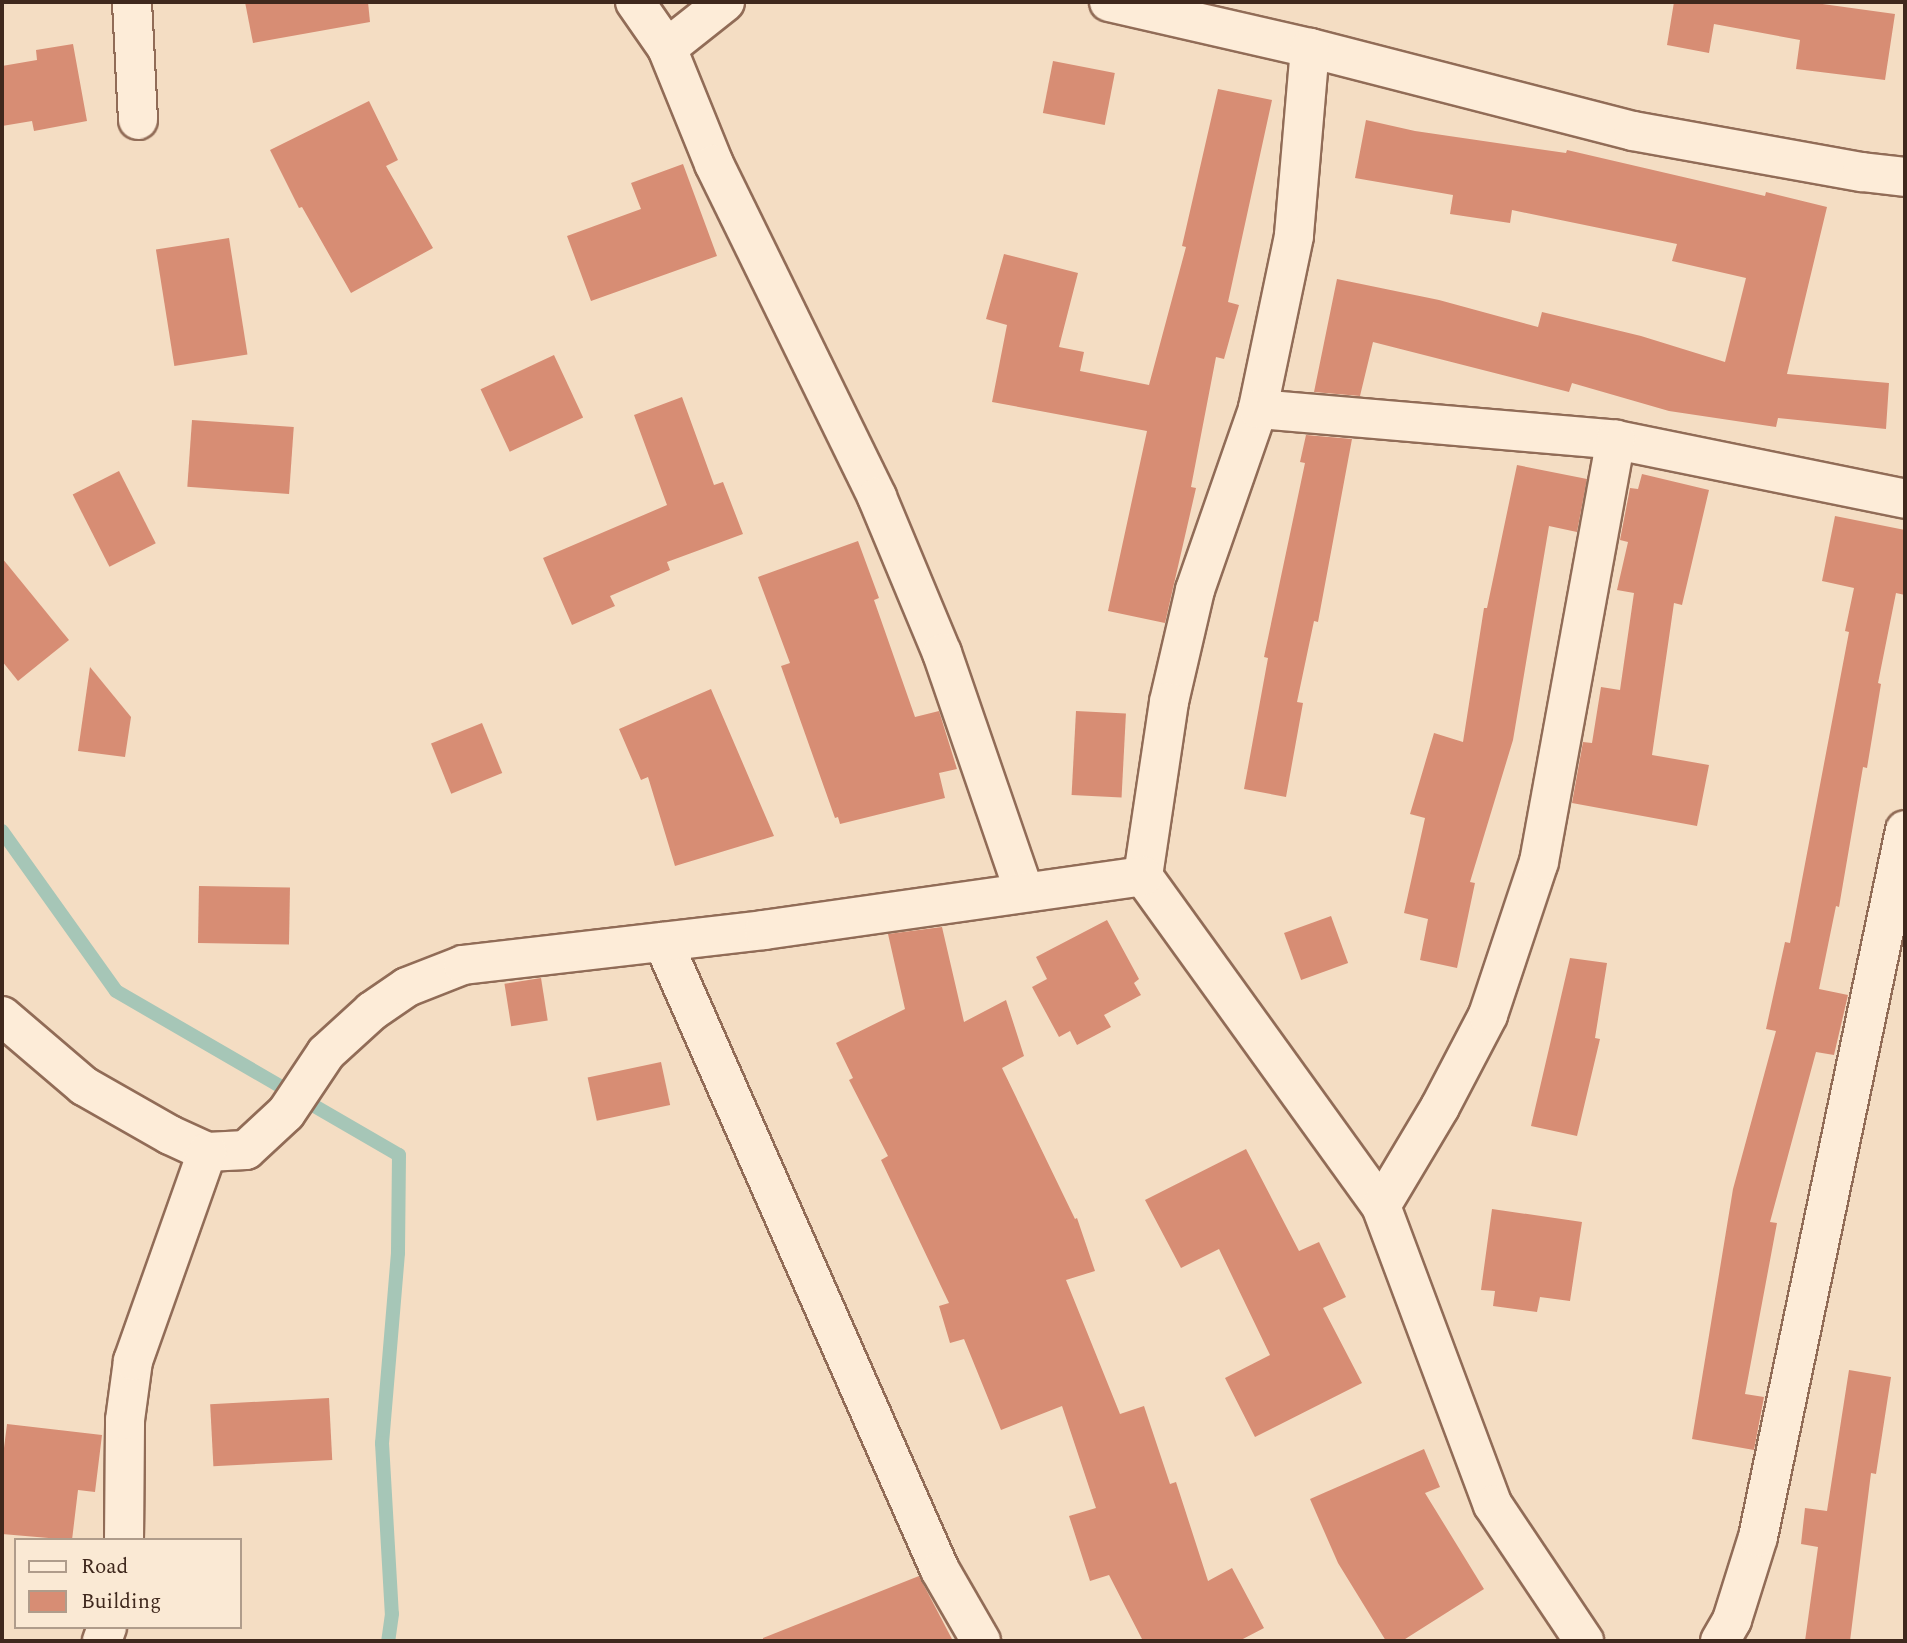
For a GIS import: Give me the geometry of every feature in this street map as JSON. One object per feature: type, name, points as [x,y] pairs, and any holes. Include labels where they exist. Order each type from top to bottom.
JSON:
[{"type":"street","points":[[132,2],[138,120]]},
{"type":"street","points":[[635,2],[667,48],[714,164],[877,497],[942,653],[1024,891]]},
{"type":"street","points":[[667,48],[725,2]]},
{"type":"street","points":[[1109,2],[1310,48],[1633,131],[1862,172],[1905,177]]},
{"type":"street","points":[[1310,48],[1294,236],[1258,409],[1195,590],[1169,702],[1143,876],[1381,1206],[1493,1505],[1584,1641]]},
{"type":"street","points":[[1258,409],[1616,440],[1905,499]]},
{"type":"street","points":[[1381,1206],[1440,1107],[1488,1015],[1539,862],[1616,440]]},
{"type":"street","points":[[1720,1641],[1732,1620],[1758,1537],[1905,830]]},
{"type":"street","points":[[2,1016],[84,1086],[170,1135],[207,1152],[246,1150],[286,1113],[326,1053],[372,1011],[407,987],[463,965],[663,942],[1143,876]]},
{"type":"street","points":[[663,942],[940,1570],[981,1641]]},
{"type":"street","points":[[124,1538],[125,1420],[133,1361],[207,1152]]},
{"type":"building","points":[[245,2],[368,2],[370,22],[253,43]]},
{"type":"building","points":[[1674,2],[1808,2],[1895,14],[1885,80],[1796,69],[1800,40],[1714,24],[1709,53],[1667,45]]},
{"type":"building","points":[[73,44],[87,121],[34,131],[32,121],[2,126],[2,66],[37,60],[36,50]]},
{"type":"building","points":[[1053,61],[1115,73],[1105,125],[1043,113]]},
{"type":"building","points":[[1218,89],[1272,100],[1228,302],[1239,305],[1224,359],[1216,357],[1191,487],[1196,488],[1165,623],[1108,611],[1147,431],[992,402],[1007,325],[986,319],[1004,254],[1078,273],[1059,347],[1084,352],[1080,371],[1149,385],[1186,247],[1182,246]]},
{"type":"building","points":[[369,101],[398,160],[386,166],[433,248],[351,293],[302,207],[299,208],[270,150]]},
{"type":"building","points":[[1366,120],[1415,131],[1566,153],[1567,150],[1765,196],[1766,192],[1827,207],[1787,374],[1889,383],[1886,429],[1778,418],[1776,427],[1669,411],[1572,383],[1569,392],[1373,342],[1360,396],[1314,392],[1337,279],[1439,300],[1538,327],[1542,312],[1641,336],[1725,362],[1746,278],[1672,261],[1677,244],[1512,210],[1510,223],[1450,214],[1453,195],[1355,178]]},
{"type":"building","points":[[683,164],[717,256],[591,301],[567,236],[641,209],[631,183]]},
{"type":"building","points":[[229,238],[247,355],[174,366],[156,250]]},
{"type":"building","points":[[554,355],[583,418],[510,452],[481,389]]},
{"type":"building","points":[[682,397],[714,485],[723,482],[743,534],[667,562],[670,570],[610,596],[615,606],[572,625],[543,558],[667,505],[634,415]]},
{"type":"building","points":[[192,420],[294,427],[289,494],[187,487]]},
{"type":"building","points":[[1306,435],[1352,439],[1318,622],[1314,621],[1297,702],[1303,703],[1286,797],[1244,789],[1268,658],[1264,657],[1305,463],[1300,462]]},
{"type":"building","points":[[1517,465],[1587,479],[1577,532],[1549,526],[1513,740],[1470,882],[1475,883],[1457,968],[1420,960],[1428,919],[1404,913],[1425,818],[1410,814],[1434,733],[1463,742],[1484,608],[1487,608]]},
{"type":"building","points":[[119,471],[156,543],[109,567],[73,495]]},
{"type":"building","points":[[1642,474],[1709,490],[1682,605],[1674,603],[1652,755],[1709,765],[1697,826],[1572,803],[1583,742],[1592,743],[1601,687],[1620,690],[1634,593],[1617,590],[1628,542],[1620,540],[1630,488],[1638,489]]},
{"type":"building","points":[[1835,516],[1905,530],[1905,595],[1896,593],[1878,683],[1881,684],[1867,768],[1863,767],[1839,907],[1836,906],[1819,989],[1848,995],[1834,1055],[1816,1052],[1770,1222],[1777,1223],[1745,1394],[1764,1397],[1754,1450],[1692,1439],[1733,1189],[1776,1031],[1766,1029],[1785,942],[1790,943],[1849,632],[1845,631],[1854,588],[1822,581]]},
{"type":"building","points":[[858,541],[879,598],[874,600],[915,717],[939,711],[957,769],[939,773],[945,798],[840,824],[838,817],[835,818],[781,666],[790,663],[758,577]]},
{"type":"building","points":[[2,558],[69,640],[18,681],[2,661]]},
{"type":"building","points":[[90,667],[131,717],[125,757],[78,751]]},
{"type":"building","points":[[711,689],[774,836],[675,866],[648,777],[641,780],[619,729]]},
{"type":"building","points":[[1076,711],[1126,714],[1122,798],[1072,795]]},
{"type":"building","points":[[482,723],[502,773],[451,794],[431,744]]},
{"type":"building","points":[[199,886],[290,888],[289,945],[198,943]]},
{"type":"building","points":[[1331,916],[1348,963],[1301,980],[1284,933]]},
{"type":"building","points":[[1107,920],[1139,979],[1134,983],[1141,995],[1104,1015],[1111,1027],[1077,1045],[1070,1031],[1059,1037],[1032,987],[1047,979],[1036,957]]},
{"type":"building","points":[[942,927],[964,1022],[1006,1000],[1024,1056],[1002,1068],[1075,1219],[1077,1218],[1095,1271],[1066,1280],[1120,1414],[1144,1406],[1170,1484],[1176,1482],[1208,1581],[1232,1568],[1264,1628],[1239,1641],[1143,1641],[1109,1575],[1090,1581],[1069,1516],[1096,1508],[1062,1406],[1001,1430],[964,1339],[950,1343],[939,1306],[949,1303],[881,1160],[888,1156],[849,1080],[853,1078],[836,1043],[905,1009],[888,934]]},
{"type":"building","points":[[1570,958],[1607,963],[1595,1038],[1600,1039],[1577,1136],[1531,1126]]},
{"type":"building","points":[[541,978],[548,1020],[511,1026],[504,984]]},
{"type":"building","points":[[661,1062],[670,1105],[597,1121],[588,1078]]},
{"type":"building","points":[[1246,1149],[1299,1251],[1319,1242],[1346,1297],[1323,1308],[1362,1383],[1255,1437],[1225,1378],[1270,1355],[1219,1249],[1181,1268],[1145,1200]]},
{"type":"building","points":[[1492,1209],[1582,1222],[1570,1301],[1540,1297],[1537,1312],[1493,1306],[1495,1291],[1481,1290]]},
{"type":"building","points":[[1849,1370],[1891,1377],[1876,1474],[1871,1473],[1850,1641],[1805,1641],[1818,1547],[1801,1544],[1805,1508],[1827,1511]]},
{"type":"building","points":[[329,1398],[332,1460],[213,1466],[210,1404]]},
{"type":"building","points":[[7,1424],[102,1435],[95,1492],[78,1490],[72,1538],[2,1534],[2,1464]]},
{"type":"building","points":[[1424,1449],[1440,1487],[1425,1493],[1484,1589],[1402,1641],[1386,1641],[1338,1563],[1310,1499]]},
{"type":"building","points":[[919,1576],[953,1641],[763,1641],[763,1638]]},
{"type":"waterway","points":[[2,831],[116,991],[399,1155],[398,1253],[382,1443],[392,1614],[388,1641]]}]
